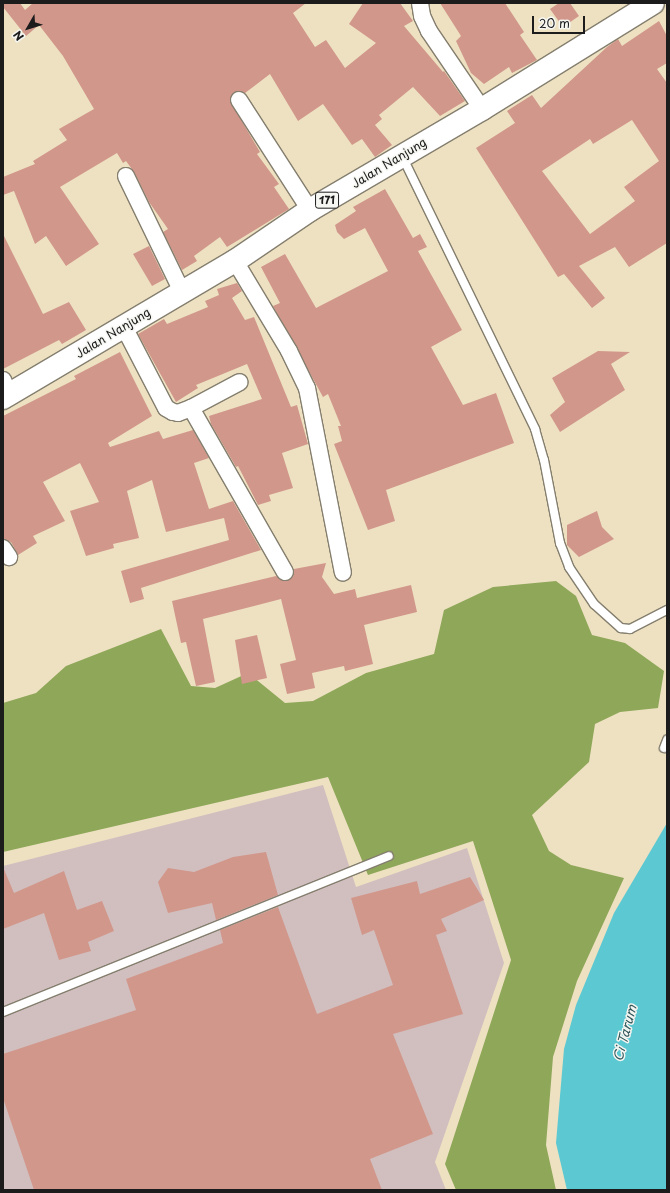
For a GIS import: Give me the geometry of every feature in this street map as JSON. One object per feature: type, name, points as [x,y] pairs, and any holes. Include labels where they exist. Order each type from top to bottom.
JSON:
[{"type":"main road","name":"Jalan Nanjung","points":[[5,391],[124,327],[235,261],[310,210],[482,109],[646,5]]},
{"type":"street","points":[[420,3],[422,16],[430,31],[482,109]]},
{"type":"street","points":[[239,100],[310,210]]},
{"type":"street","points":[[126,176],[182,292]]},
{"type":"street","points":[[235,261],[289,351],[307,388],[343,573]]},
{"type":"street","points":[[124,327],[166,408],[178,413],[191,408],[240,382]]},
{"type":"street","points":[[191,408],[285,572]]},
{"type":"lane","points":[[402,155],[535,429],[544,460],[560,543],[570,567],[594,604],[621,628],[630,629],[667,610]]},
{"type":"lane","points":[[3,1012],[389,856]]},
{"type":"shaded area","points":[[323,785],[356,887],[467,848],[504,963],[435,1162],[446,1190],[3,1190],[3,866]]},
{"type":"green space","points":[[556,581],[576,596],[592,635],[625,643],[664,671],[658,708],[620,712],[595,724],[589,762],[532,815],[549,851],[571,865],[624,878],[577,981],[553,1057],[546,1145],[556,1190],[456,1190],[445,1164],[511,960],[473,841],[368,875],[328,777],[3,852],[3,703],[36,693],[66,666],[161,629],[191,686],[215,688],[248,673],[285,703],[313,701],[366,673],[434,654],[444,610],[493,587]]},
{"type":"water","name":"Ci Tarum","points":[[667,823],[667,1190],[567,1190],[556,1143],[564,1049],[576,1005],[614,913]]},
{"type":"building","points":[[3,3],[20,3],[25,10],[33,3],[306,3],[293,13],[315,47],[326,40],[345,68],[376,43],[349,24],[363,3],[400,3],[413,21],[404,26],[443,72],[444,71],[465,101],[440,116],[413,87],[379,115],[382,119],[375,125],[392,145],[375,157],[362,139],[352,145],[323,104],[298,121],[270,74],[245,93],[234,92],[230,101],[260,152],[257,154],[279,184],[274,187],[289,209],[227,247],[220,237],[194,256],[197,261],[182,270],[163,232],[168,229],[149,202],[134,172],[126,161],[123,163],[117,153],[60,187],[99,244],[66,266],[46,236],[35,244],[14,191],[3,195],[3,177],[35,164],[33,161],[67,140],[59,129],[94,109],[63,56],[39,25],[26,36],[3,7]]},
{"type":"building","points":[[440,3],[505,3],[524,32],[520,35],[537,60],[512,73],[509,67],[484,84],[471,73],[456,41],[461,36]]},
{"type":"building","points":[[559,3],[570,3],[579,16],[563,27],[550,9]]},
{"type":"building","points":[[659,21],[667,36],[667,63],[657,69],[667,83],[667,243],[629,267],[615,247],[579,266],[605,298],[592,308],[564,274],[558,277],[476,148],[515,123],[507,111],[532,95],[541,108],[607,47],[618,39],[622,46]],"holes":[[[632,120],[659,161],[624,187],[635,201],[590,234],[542,171],[590,139],[593,144]]]},
{"type":"building","points":[[385,189],[413,238],[420,234],[427,247],[418,251],[462,330],[431,347],[463,405],[496,393],[514,443],[386,490],[395,521],[368,530],[334,444],[342,441],[338,426],[341,426],[328,394],[323,397],[273,306],[280,303],[261,267],[285,254],[316,308],[388,271],[365,228],[344,239],[337,232],[335,225],[356,211],[353,207]]},
{"type":"building","points":[[3,234],[43,314],[69,302],[86,330],[62,344],[59,340],[3,369]]},
{"type":"building","points":[[149,246],[165,279],[152,286],[133,254]]},
{"type":"building","points":[[237,283],[242,291],[232,298],[245,320],[254,317],[291,407],[297,405],[308,444],[282,453],[293,488],[269,495],[271,501],[258,505],[238,466],[236,467],[211,424],[209,416],[262,399],[247,364],[196,385],[198,388],[176,402],[138,334],[164,319],[167,324],[208,307],[205,301],[219,295],[217,289]]},
{"type":"building","points":[[598,351],[630,352],[611,364],[625,390],[560,432],[550,415],[565,402],[552,378]]},
{"type":"building","points":[[120,352],[152,416],[108,443],[110,447],[159,431],[163,439],[193,430],[209,458],[194,463],[209,509],[233,501],[261,550],[141,588],[144,599],[130,603],[121,571],[229,540],[224,518],[166,532],[152,480],[127,491],[139,538],[113,544],[114,548],[86,556],[70,511],[99,502],[80,463],[43,482],[65,521],[33,536],[37,543],[18,555],[11,542],[3,539],[3,416],[76,379],[74,376]]},
{"type":"building","points":[[597,511],[602,527],[614,539],[579,557],[567,545],[567,525]]},
{"type":"building","points":[[326,563],[322,577],[334,594],[355,589],[357,598],[411,585],[417,612],[364,625],[373,664],[345,671],[344,666],[312,673],[315,688],[287,694],[280,664],[296,660],[281,599],[203,619],[215,682],[196,686],[186,642],[181,643],[172,601],[276,576],[285,581],[293,577],[294,569]]},
{"type":"building","points":[[257,635],[267,678],[242,684],[235,640]]},
{"type":"building","points":[[266,852],[278,895],[216,920],[212,903],[168,913],[158,882],[168,868],[194,872],[233,857]]},
{"type":"building","points":[[3,867],[14,893],[64,871],[77,910],[102,901],[114,931],[88,942],[91,951],[59,960],[44,913],[3,929]]},
{"type":"building","points":[[470,877],[484,900],[441,919],[447,931],[436,935],[463,1014],[393,1034],[433,1134],[370,1159],[382,1190],[34,1190],[3,1098],[3,1054],[136,1010],[126,979],[223,943],[220,930],[278,907],[317,1014],[393,985],[374,930],[362,935],[351,898],[417,881],[420,894]]}]
